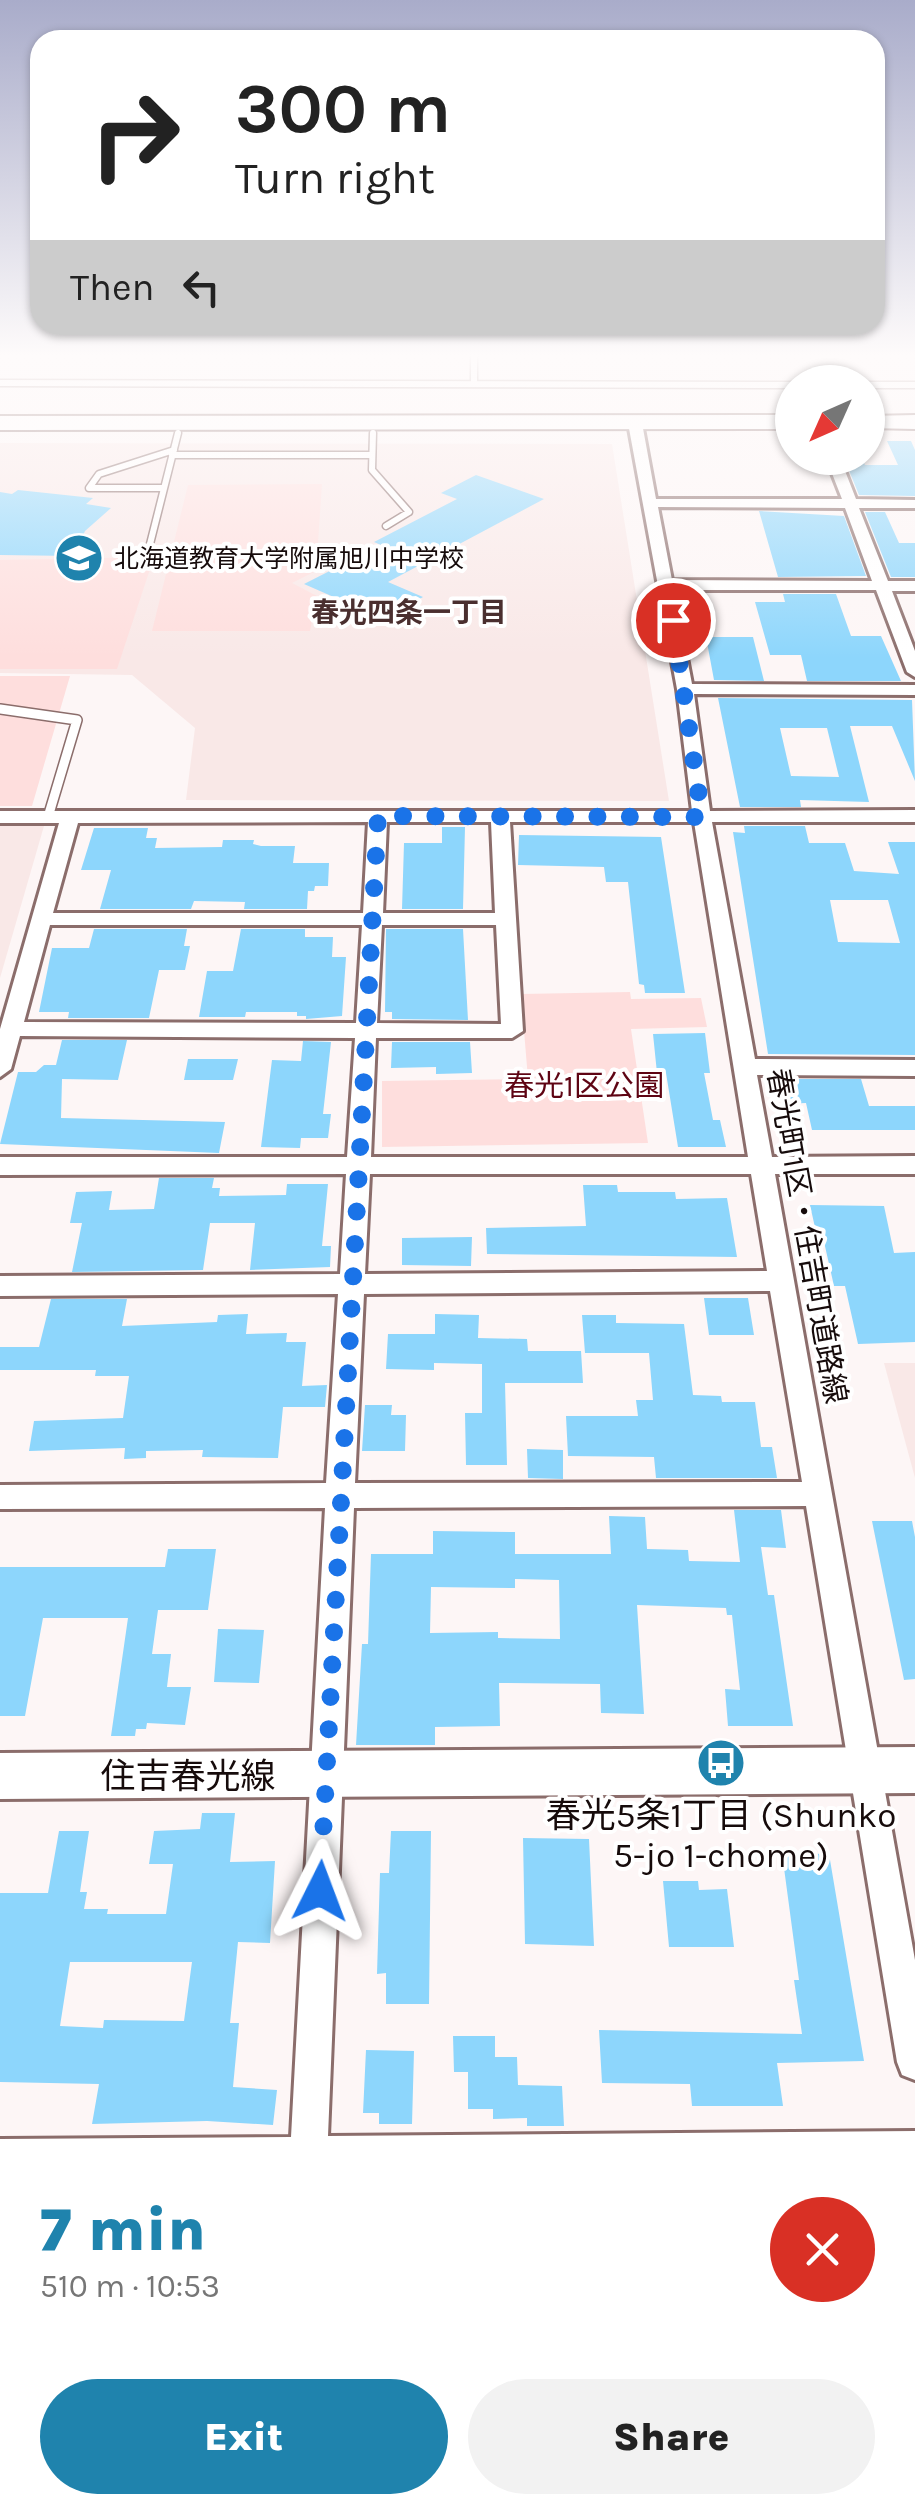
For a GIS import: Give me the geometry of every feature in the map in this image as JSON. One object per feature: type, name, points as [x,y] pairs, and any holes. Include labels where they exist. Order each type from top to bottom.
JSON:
[{"type":"street","name":"春光町1区・住吉町道路線","points":[[641,456],[685,689],[689,740],[865,1770],[909,1994],[915,2062]]},
{"type":"street","points":[[840,475],[915,672]]},
{"type":"street","points":[[649,504],[915,504]]},
{"type":"street","points":[[667,585],[915,586]]},
{"type":"street","points":[[685,689],[915,690]]},
{"type":"street","points":[[308,2161],[378,816]]},
{"type":"street","points":[[0,817],[915,816]]},
{"type":"street","points":[[0,1069],[11,1029],[9,1005],[44,919],[59,817]]},
{"type":"street","points":[[11,1029],[512,1031],[500,817]]},
{"type":"street","points":[[44,919],[504,919]]},
{"type":"street","points":[[745,1068],[915,1068]]},
{"type":"street","points":[[0,1166],[915,1165]]},
{"type":"street","points":[[0,1286],[781,1282]]},
{"type":"street","points":[[0,1497],[818,1494]]},
{"type":"street","name":"住吉春光線","points":[[0,1776],[326,1777],[915,1770]]},
{"type":"street","points":[[0,2158],[308,2161],[915,2150]]},
{"type":"lane","points":[[148,456],[98,474],[89,488],[164,488]]},
{"type":"lane","points":[[149,548],[172,456]]},
{"type":"lane","points":[[373,456],[372,470],[409,512],[386,526]]},
{"type":"lane","points":[[0,708],[77,720],[59,817]]},
{"type":"shaded area","points":[[0,456],[614,456],[669,801],[186,800],[195,728],[132,675],[0,673]]},
{"type":"shaded area","points":[[0,826],[44,826],[0,978]]},
{"type":"shaded area","points":[[884,1363],[915,1363],[915,1478]]},
{"type":"green space","points":[[322,484],[316,571],[292,583],[317,596],[310,631],[152,631],[188,485]]},
{"type":"green space","points":[[154,557],[117,669],[0,669],[0,560]]},
{"type":"green space","points":[[0,676],[70,676],[32,806],[0,806]]},
{"type":"green space","name":"春光1区公園","points":[[630,992],[631,999],[701,998],[707,1027],[631,1029],[648,1143],[382,1147],[382,1081],[528,1079],[521,994]]},
{"type":"building","points":[[894,456],[915,456],[915,496],[859,495],[851,475],[885,475],[885,465],[898,465]]},
{"type":"building","points":[[476,475],[544,499],[388,582],[423,597],[384,619],[304,584],[381,545],[374,542],[457,499],[441,493]]},
{"type":"building","points":[[18,490],[93,498],[86,504],[111,508],[85,531],[74,556],[0,555],[0,492],[12,494]]},
{"type":"building","points":[[759,511],[844,516],[866,576],[778,577]]},
{"type":"building","points":[[865,512],[885,512],[899,543],[915,543],[915,577],[891,577]]},
{"type":"building","points":[[783,594],[836,594],[851,636],[881,636],[901,681],[807,681],[801,655],[770,655],[755,602],[785,602]]},
{"type":"building","points":[[706,637],[753,637],[764,681],[714,680]]},
{"type":"building","points":[[718,698],[912,700],[915,781],[892,726],[850,726],[869,802],[800,800],[801,807],[740,807]],"holes":[[[780,728],[827,728],[839,777],[791,776]]]},
{"type":"building","points":[[744,826],[805,826],[809,843],[845,843],[854,871],[899,874],[888,842],[915,842],[915,1055],[768,1054],[733,832],[745,833]],"holes":[[[830,900],[888,900],[900,943],[838,942]]]},
{"type":"building","points":[[442,827],[465,827],[463,909],[402,909],[404,843],[442,843]]},
{"type":"building","points":[[94,828],[148,828],[146,838],[157,838],[155,848],[222,847],[223,840],[295,846],[293,863],[329,863],[328,886],[315,886],[314,891],[308,891],[307,909],[244,909],[245,902],[194,901],[191,909],[100,909],[111,870],[81,870]]},
{"type":"building","points":[[519,835],[661,837],[685,993],[645,993],[644,985],[639,984],[628,882],[606,882],[604,867],[518,865]]},
{"type":"building","points":[[94,929],[187,929],[184,946],[190,946],[185,970],[159,970],[149,1018],[68,1018],[69,1012],[39,1012],[52,948],[89,948]]},
{"type":"building","points":[[241,929],[305,929],[305,937],[333,937],[332,957],[346,957],[342,1016],[306,1019],[297,1016],[297,1012],[246,1012],[245,1017],[199,1017],[207,971],[233,971]]},
{"type":"building","points":[[386,929],[463,929],[468,1020],[392,1019],[392,1012],[385,1012]]},
{"type":"building","points":[[705,1033],[710,1073],[704,1073],[713,1120],[720,1120],[726,1147],[678,1147],[666,1073],[657,1073],[653,1034]]},
{"type":"building","points":[[62,1040],[127,1040],[118,1080],[62,1079],[61,1118],[225,1122],[219,1153],[0,1144],[18,1072],[36,1072],[44,1065],[56,1065]]},
{"type":"building","points":[[303,1041],[331,1042],[323,1114],[331,1114],[328,1138],[301,1138],[300,1148],[261,1147],[272,1060],[301,1061]]},
{"type":"building","points":[[392,1042],[470,1042],[472,1073],[436,1074],[436,1067],[391,1068]]},
{"type":"building","points":[[188,1059],[238,1059],[233,1080],[184,1080]]},
{"type":"building","points":[[776,1079],[861,1079],[869,1106],[915,1106],[915,1130],[812,1130],[806,1103],[782,1104]]},
{"type":"building","points":[[159,1178],[214,1178],[212,1188],[220,1188],[219,1196],[286,1195],[287,1184],[328,1184],[322,1246],[331,1246],[330,1267],[250,1270],[255,1223],[210,1223],[203,1270],[72,1272],[82,1223],[70,1223],[76,1192],[112,1191],[109,1210],[154,1209]]},
{"type":"building","points":[[583,1185],[617,1185],[618,1192],[675,1192],[676,1199],[727,1198],[737,1257],[487,1254],[486,1228],[586,1226]]},
{"type":"building","points":[[810,1205],[884,1206],[894,1253],[915,1252],[915,1342],[858,1344],[845,1286],[834,1286],[822,1233],[816,1232]]},
{"type":"building","points":[[472,1237],[471,1266],[402,1265],[402,1238]]},
{"type":"building","points":[[704,1298],[748,1298],[754,1335],[709,1335]]},
{"type":"building","points":[[51,1299],[127,1299],[122,1326],[217,1322],[218,1315],[248,1314],[246,1334],[287,1333],[286,1342],[306,1342],[302,1386],[327,1385],[325,1407],[283,1407],[278,1458],[202,1457],[203,1450],[146,1451],[146,1458],[124,1459],[125,1448],[29,1451],[34,1421],[123,1418],[129,1376],[95,1376],[96,1370],[0,1370],[0,1347],[39,1347]]},
{"type":"building","points":[[435,1314],[479,1315],[478,1338],[527,1339],[528,1351],[581,1351],[583,1383],[505,1383],[507,1465],[466,1465],[465,1413],[482,1413],[482,1364],[434,1363],[434,1370],[386,1369],[388,1334],[435,1334]]},
{"type":"building","points":[[582,1315],[616,1315],[616,1323],[684,1324],[693,1395],[721,1396],[722,1402],[755,1402],[761,1447],[772,1447],[777,1478],[656,1478],[654,1457],[568,1456],[566,1416],[638,1416],[636,1400],[653,1400],[649,1353],[585,1353]]},
{"type":"building","points":[[365,1405],[392,1405],[391,1415],[406,1415],[405,1451],[362,1451]]},
{"type":"building","points":[[527,1449],[563,1450],[563,1479],[528,1478]]},
{"type":"building","points":[[734,1510],[781,1510],[786,1548],[761,1547],[768,1595],[774,1595],[793,1726],[728,1726],[725,1689],[740,1690],[732,1615],[727,1615],[726,1608],[637,1605],[644,1714],[601,1713],[600,1684],[499,1683],[500,1726],[435,1727],[435,1745],[356,1745],[362,1644],[368,1644],[371,1554],[433,1554],[433,1531],[515,1532],[515,1554],[611,1554],[609,1516],[645,1517],[647,1549],[688,1550],[689,1561],[740,1562]],"holes":[[[515,1579],[559,1580],[560,1639],[498,1638],[498,1632],[430,1633],[431,1587],[515,1588]]]},
{"type":"building","points":[[872,1521],[912,1521],[915,1679],[904,1680]]},
{"type":"building","points":[[168,1549],[216,1549],[208,1610],[158,1610],[152,1654],[171,1654],[167,1687],[191,1687],[185,1725],[147,1723],[146,1729],[136,1729],[135,1736],[111,1736],[128,1618],[43,1618],[25,1716],[0,1716],[0,1567],[165,1567]]},
{"type":"building","points":[[218,1629],[264,1630],[259,1683],[214,1682]]},
{"type":"building","points":[[202,1813],[235,1813],[230,1862],[275,1861],[270,1943],[238,1942],[230,2023],[239,2023],[233,2087],[277,2090],[273,2125],[207,2121],[92,2124],[99,2084],[0,2082],[0,1893],[48,1893],[59,1831],[89,1831],[80,1892],[87,1892],[84,1909],[108,1909],[107,1914],[166,1914],[173,1864],[149,1864],[154,1831],[200,1829]],"holes":[[[70,1962],[192,1962],[184,2021],[104,2020],[103,2028],[60,2026]]]},
{"type":"building","points":[[391,1831],[431,1831],[429,2004],[386,2004],[386,1973],[377,1974],[380,1873],[389,1873]]},
{"type":"building","points":[[523,1838],[589,1839],[594,1946],[525,1944]]},
{"type":"building","points":[[782,1853],[829,1854],[864,2061],[777,2063],[783,2106],[692,2106],[690,2084],[602,2083],[599,2030],[802,2034]]},
{"type":"building","points":[[663,1881],[698,1881],[699,1890],[727,1889],[734,1947],[669,1947]]},
{"type":"building","points":[[453,2036],[495,2036],[495,2057],[517,2057],[518,2085],[562,2086],[564,2126],[527,2126],[527,2118],[493,2119],[493,2109],[468,2109],[468,2072],[454,2072]]},
{"type":"building","points":[[366,2050],[414,2051],[412,2124],[379,2124],[379,2113],[363,2113]]},
{"type":"place","name":"北海道教育大学附属旭川中学校","points":[[79,558]]},
{"type":"place","name":"春光5条1丁目 (Shunko 5-jo 1-chome)","points":[[721,1763]]},
{"type":"district","name":"春光四条一丁目","points":[[409,612]]},
{"type":"route","points":[[320,1891],[378,816],[702,817],[673,620]]}]
